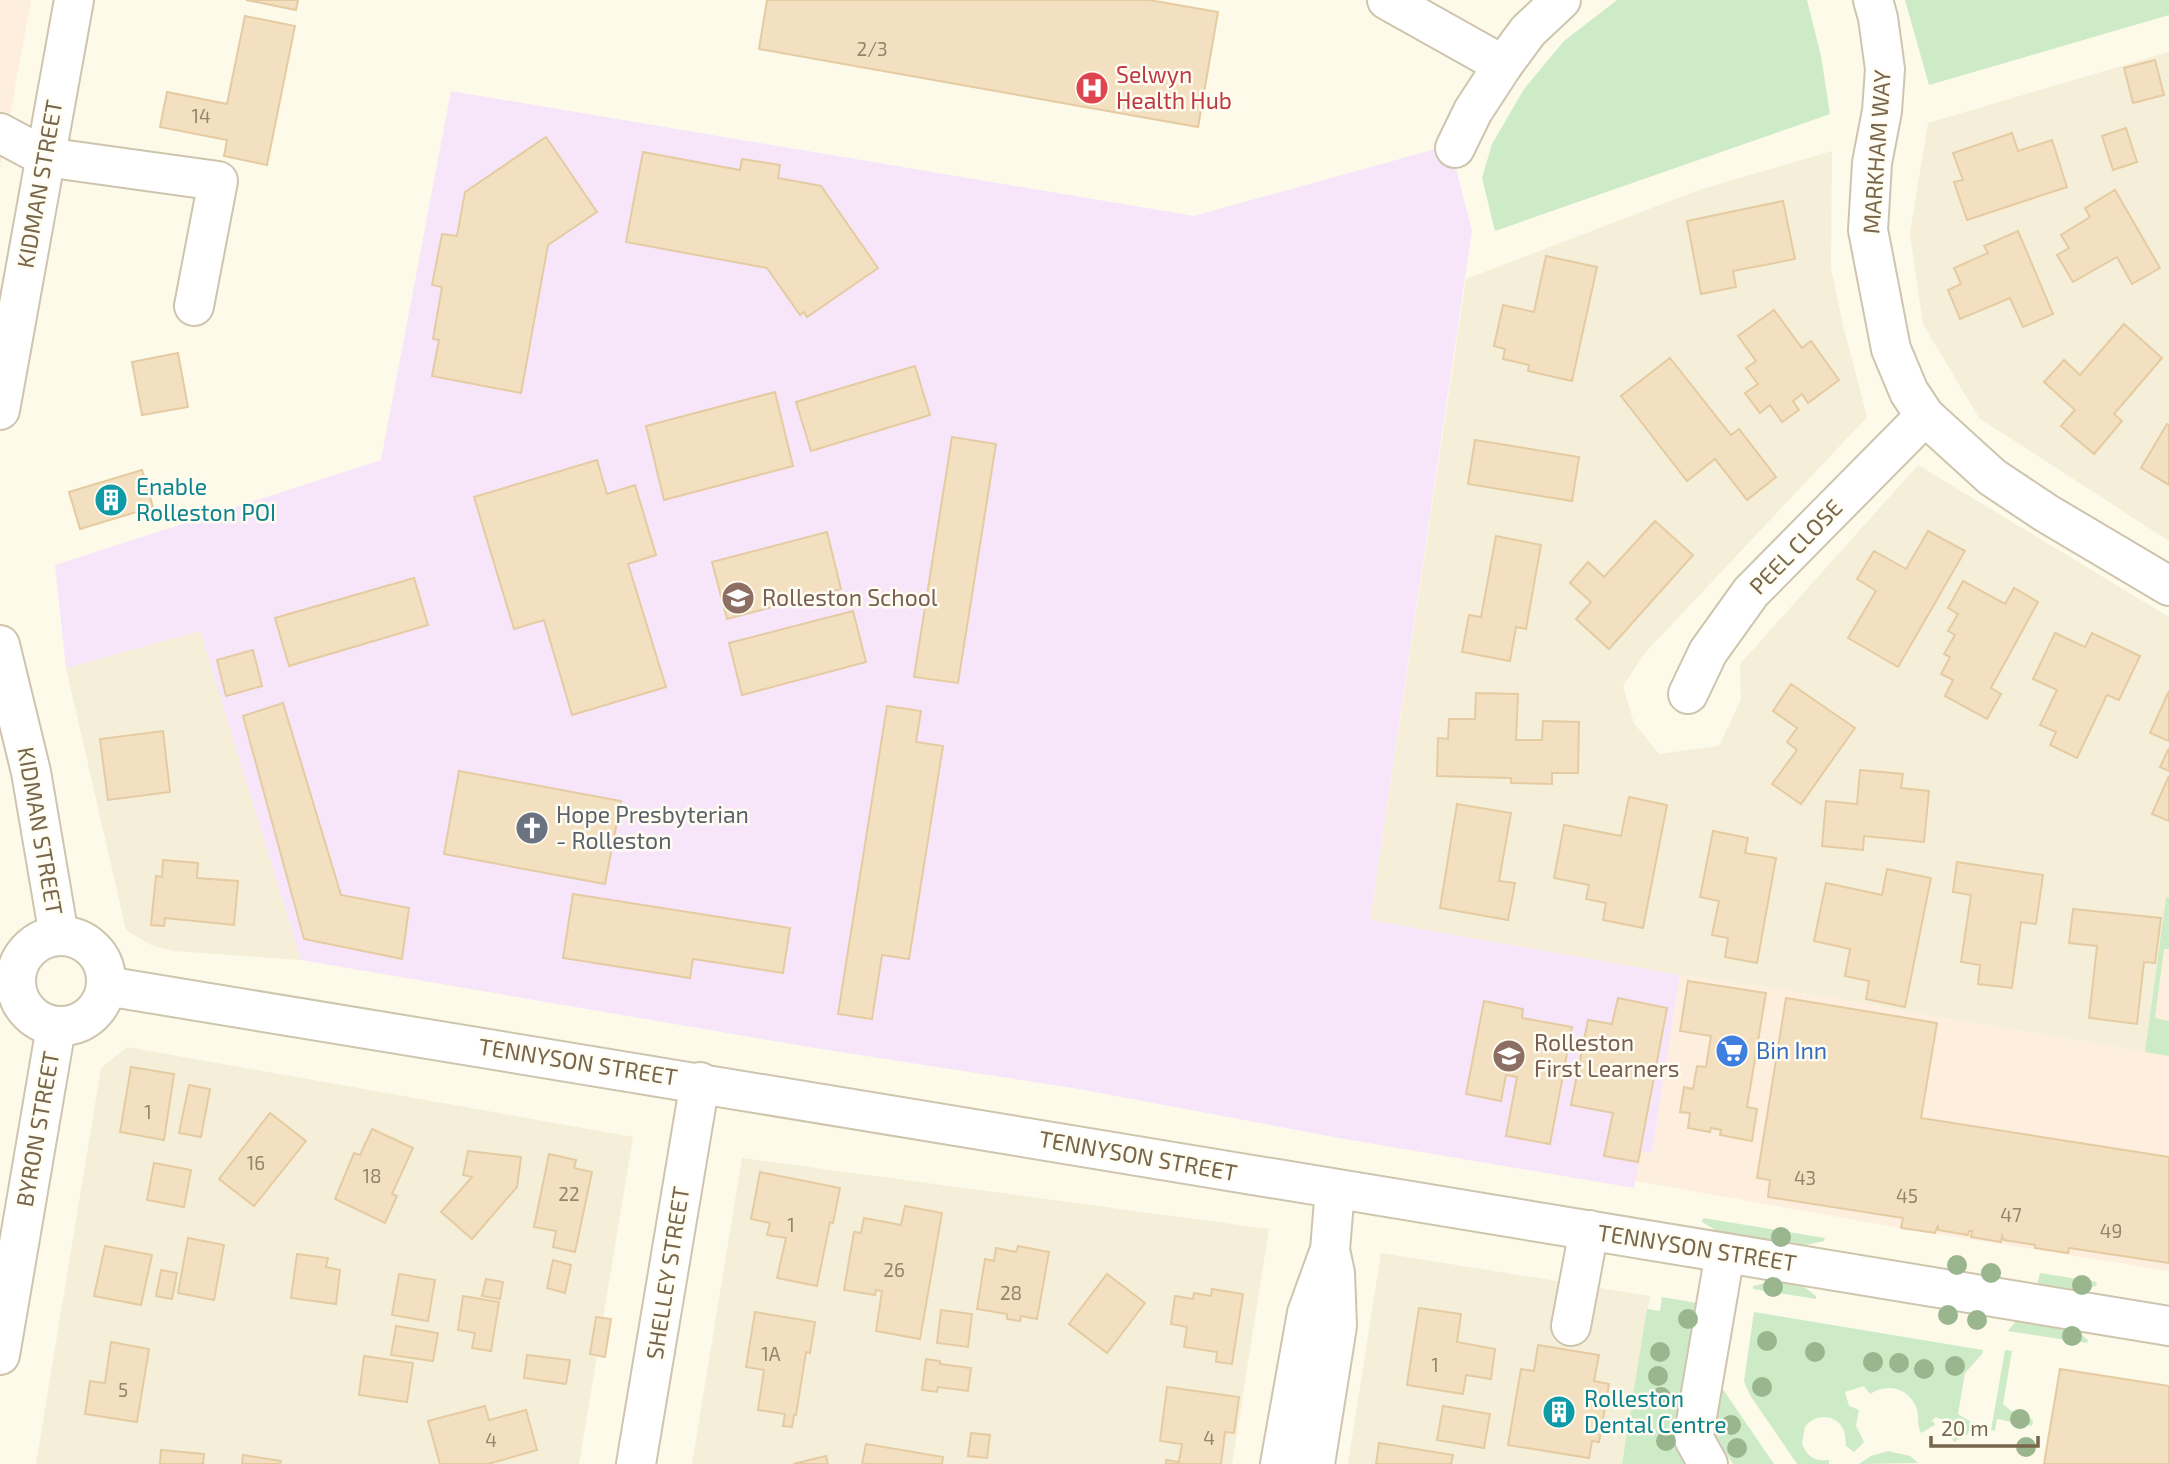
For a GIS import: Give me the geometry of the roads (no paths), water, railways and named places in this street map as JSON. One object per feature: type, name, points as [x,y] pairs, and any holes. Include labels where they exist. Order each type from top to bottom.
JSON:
[{"type":"street","name":"KIDMAN STREET","points":[[0,410],[7,328],[45,157],[74,0]]},
{"type":"street","points":[[1387,0],[1503,65]]},
{"type":"street","points":[[1455,148],[1473,111],[1503,65],[1528,31],[1561,0]]},
{"type":"street","name":"MARKHAM WAY","points":[[1873,0],[1885,69],[1882,111],[1871,163],[1868,230],[1891,349],[1909,392],[1924,416],[1992,477],[2046,513],[2169,586]]},
{"type":"street","points":[[0,133],[45,157],[218,181],[194,306]]},
{"type":"street","name":"PEEL CLOSE","points":[[1688,694],[1707,652],[1751,592],[1924,416]]},
{"type":"street","name":"KIDMAN STREET","points":[[0,645],[31,772],[59,936]]},
{"type":"street","points":[[59,936],[75,938],[89,945],[100,956],[105,971],[103,1000],[95,1012],[83,1021],[56,1027],[29,1014],[20,1001],[8,970],[32,946],[45,939],[59,936]]},
{"type":"street","name":"TENNYSON STREET","points":[[106,986],[2169,1326]]},
{"type":"street","name":"BYRON STREET","points":[[0,1355],[56,1027]]},
{"type":"street","name":"SHELLEY STREET","points":[[636,1464],[700,1082]]},
{"type":"street","points":[[1280,1464],[1307,1313],[1330,1250],[1335,1189]]},
{"type":"street","points":[[1571,1326],[1589,1230]]},
{"type":"street","points":[[1315,1464],[1337,1326],[1335,1273],[1330,1250]]},
{"type":"street","points":[[1708,1464],[1694,1439],[1725,1253]]},
{"type":"place","name":"Selwyn Health Hub","points":[[1092,88]]},
{"type":"place","name":"Enable Rolleston POI","points":[[111,500]]},
{"type":"place","name":"Rolleston School","points":[[738,598]]},
{"type":"place","name":"Hope Presbyterian - Rolleston","points":[[532,828]]},
{"type":"place","name":"Bin Inn","points":[[1732,1051]]},
{"type":"place","name":"Rolleston First Learners","points":[[1509,1056]]},
{"type":"place","name":"Rolleston Dental Centre","points":[[1559,1412]]}]
